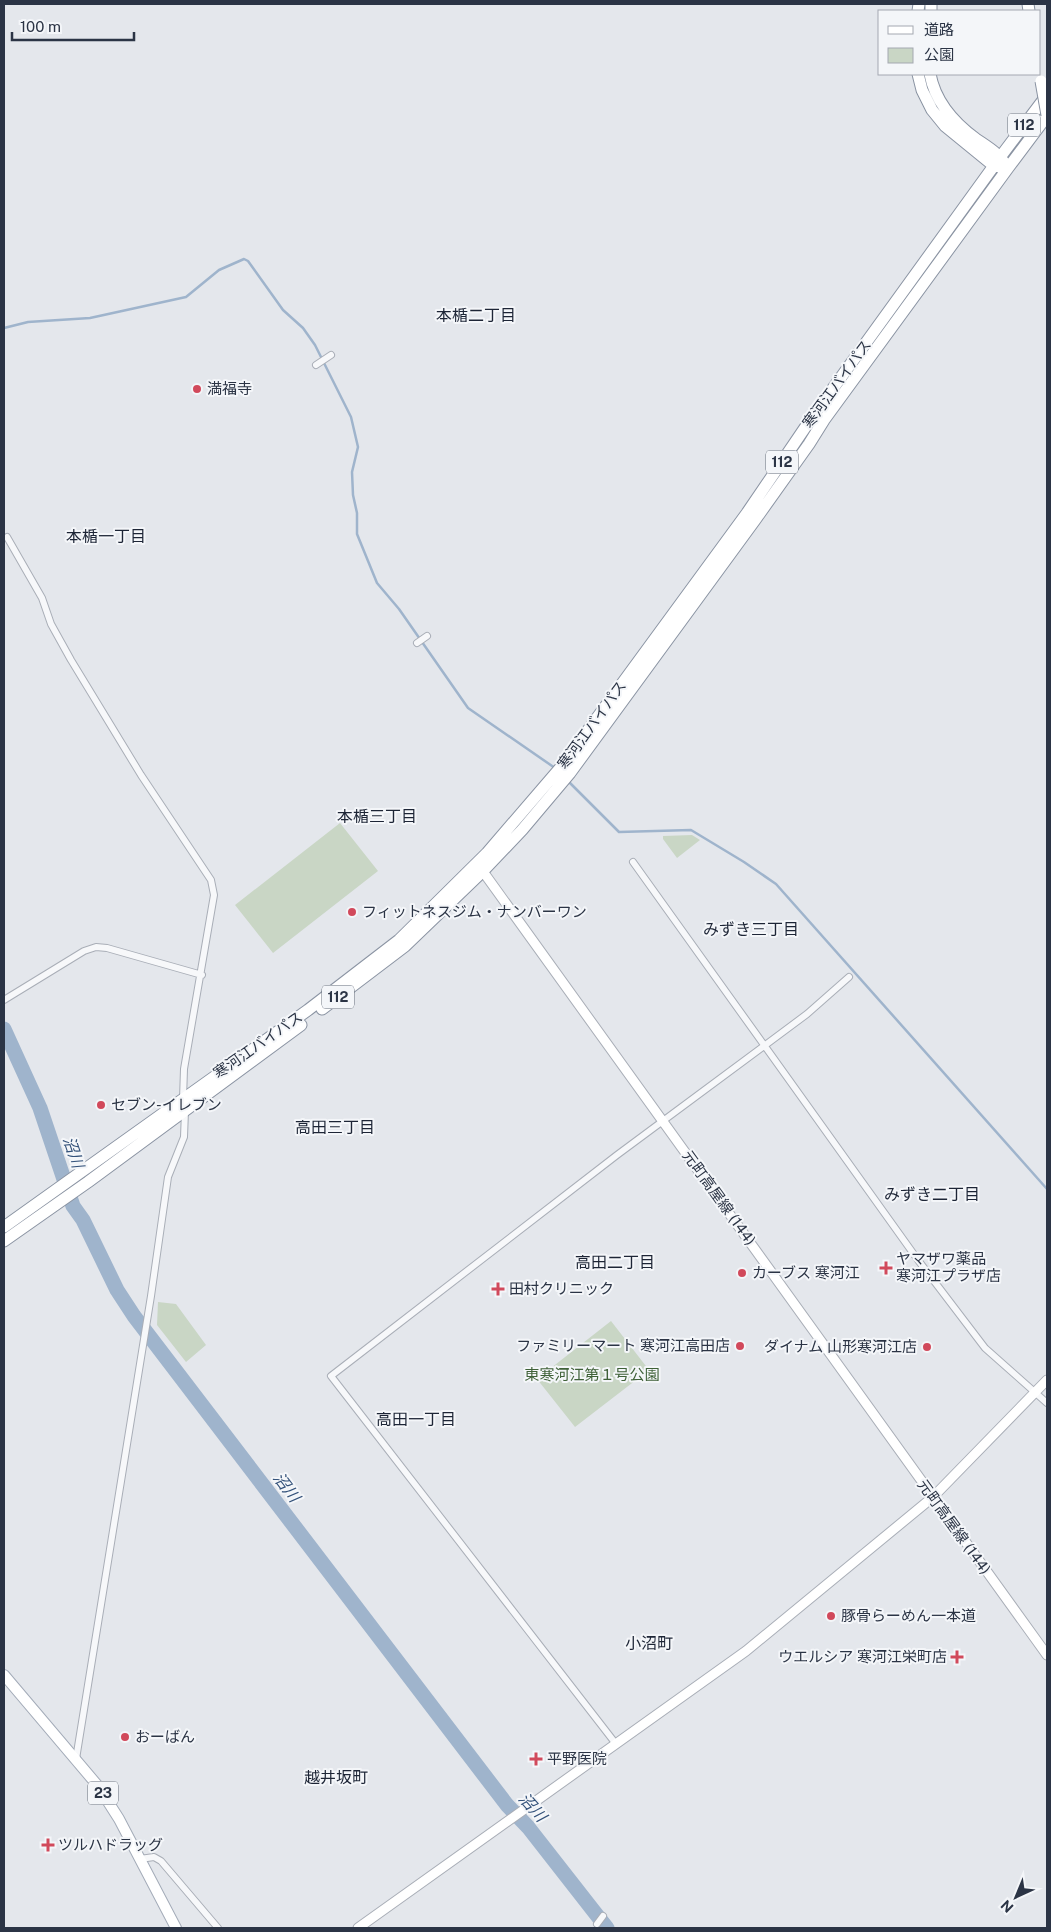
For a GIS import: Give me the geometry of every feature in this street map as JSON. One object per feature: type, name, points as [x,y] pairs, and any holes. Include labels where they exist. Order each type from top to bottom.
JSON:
[{"type":"highway","points":[[918,75],[922,90],[932,110],[945,126],[972,150],[998,161]]},
{"type":"highway","points":[[930,75],[936,93],[950,116],[1008,168]]},
{"type":"highway","points":[[1041,76],[1047,116]]},
{"type":"highway","name":"寒河江バイパス","points":[[4,1241],[85,1169],[314,1015],[405,946],[480,867],[522,830],[747,513],[813,416],[1047,95]]},
{"type":"highway","name":"寒河江バイパス","points":[[561,775],[755,520],[824,420],[1047,116]]},
{"type":"highway","name":"寒河江バイパス","points":[[4,1227],[88,1182],[184,1104]]},
{"type":"main road","name":"元町高屋線 (144)","points":[[480,867],[1047,1655]]},
{"type":"main road","points":[[358,1928],[746,1651],[933,1497],[1047,1380]]},
{"type":"main road","name":"23","points":[[4,1675],[76,1759],[110,1803],[176,1928]]},
{"type":"street","points":[[316,365],[331,355]]},
{"type":"street","points":[[7,537],[42,598],[51,624],[93,698],[210,880],[214,895],[202,975],[184,1070],[184,1137],[168,1177],[76,1759]]},
{"type":"street","points":[[417,643],[427,636]]},
{"type":"street","points":[[633,862],[918,1260],[985,1348],[1047,1403]]},
{"type":"street","points":[[4,1000],[84,951],[96,948],[107,948],[202,975]]},
{"type":"street","points":[[616,1744],[331,1376],[500,1244],[807,1014],[848,977]]},
{"type":"street","points":[[140,1859],[154,1857],[161,1861],[218,1928]]},
{"type":"street","points":[[597,1924],[603,1916]]},
{"type":"green space","points":[[340,823],[378,871],[273,953],[235,905]]},
{"type":"green space","points":[[692,835],[700,840],[677,858],[663,839],[663,836]]},
{"type":"green space","points":[[158,1302],[176,1304],[206,1345],[186,1362],[157,1325]]},
{"type":"green space","name":"東寒河江第１号公園","points":[[611,1321],[649,1370],[575,1427],[537,1379]]},
{"type":"waterway","points":[[4,328],[28,322],[90,318],[186,297],[219,270],[244,259],[248,261],[283,310],[303,328],[315,345],[351,417],[358,447],[352,472],[353,495],[357,513],[357,534],[377,583],[399,609],[468,708],[555,768]]},
{"type":"waterway","points":[[568,781],[619,832],[691,830],[776,884],[1047,1189]]},
{"type":"waterway","name":"沼川","points":[[4,1029],[40,1108],[73,1206],[83,1220],[117,1290],[134,1316],[507,1805],[528,1827],[607,1928]]},
{"type":"place","name":"満福寺","points":[[197,389]]},
{"type":"place","name":"フィットネスジム・ナンバーワン","points":[[352,912]]},
{"type":"place","name":"セブン-イレブン","points":[[101,1105]]},
{"type":"place","name":"ヤマザワ薬品 寒河江プラザ店","points":[[886,1268]]},
{"type":"place","name":"カーブス 寒河江","points":[[742,1273]]},
{"type":"place","name":"田村クリニック","points":[[498,1289]]},
{"type":"place","name":"ファミリーマート 寒河江高田店","points":[[740,1346]]},
{"type":"place","name":"ダイナム 山形寒河江店","points":[[927,1347]]},
{"type":"place","name":"豚骨らーめん一本道","points":[[831,1616]]},
{"type":"place","name":"ウエルシア 寒河江栄町店","points":[[957,1657]]},
{"type":"place","name":"おーばん","points":[[125,1737]]},
{"type":"place","name":"平野医院","points":[[536,1759]]},
{"type":"place","name":"ツルハドラッグ","points":[[48,1845]]},
{"type":"district","name":"本楯二丁目","points":[[476,315]]},
{"type":"district","name":"本楯一丁目","points":[[106,536]]},
{"type":"district","name":"本楯三丁目","points":[[377,816]]},
{"type":"district","name":"みずき三丁目","points":[[751,929]]},
{"type":"district","name":"高田三丁目","points":[[335,1127]]},
{"type":"district","name":"みずき二丁目","points":[[932,1194]]},
{"type":"district","name":"高田二丁目","points":[[615,1262]]},
{"type":"district","name":"高田一丁目","points":[[416,1419]]},
{"type":"district","name":"小沼町","points":[[649,1643]]},
{"type":"district","name":"越井坂町","points":[[336,1777]]}]
